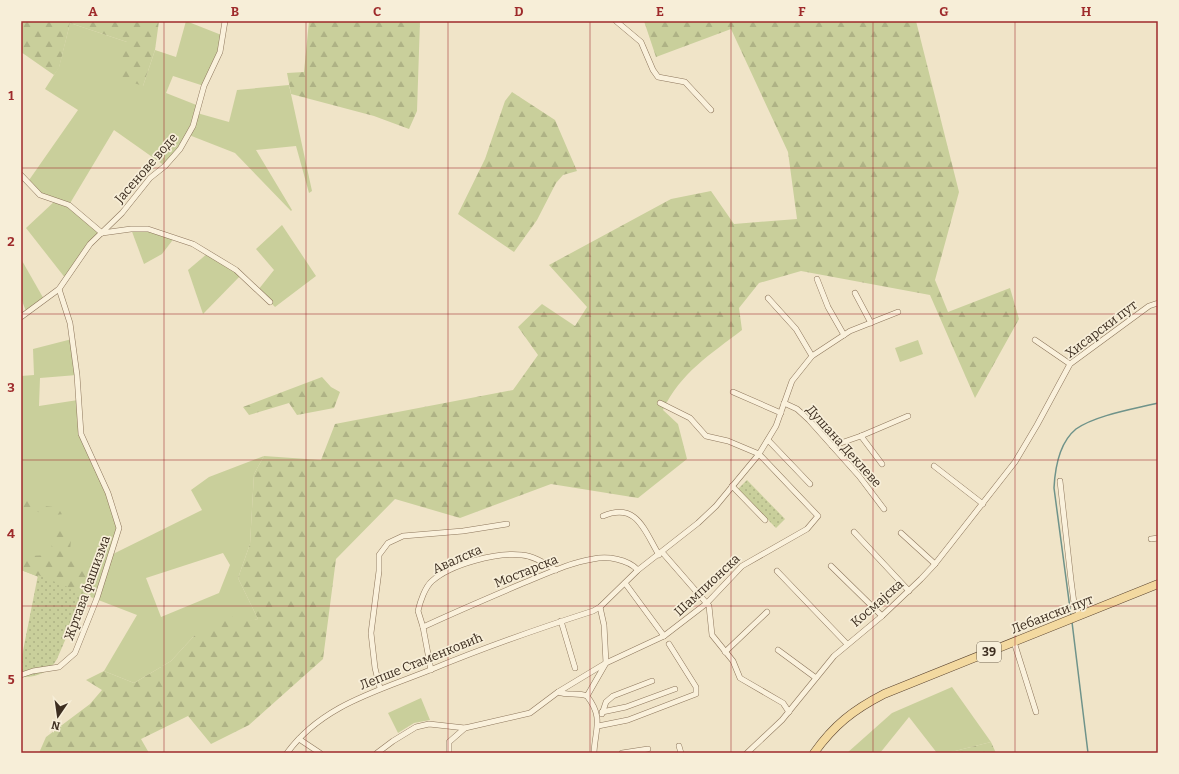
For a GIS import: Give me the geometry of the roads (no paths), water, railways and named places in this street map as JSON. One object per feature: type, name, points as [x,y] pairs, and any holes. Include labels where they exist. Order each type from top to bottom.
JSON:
[{"type":"main road","name":"Лебански пут","points":[[814,753],[829,734],[851,713],[884,694],[910,682],[1078,617],[1158,584]]},
{"type":"street","name":"Јасенове воде","points":[[21,317],[59,289],[90,244],[122,213],[150,178],[172,159],[189,134],[197,113],[204,86],[220,52],[225,21]]},
{"type":"street","points":[[616,21],[641,42],[653,70],[658,77],[685,82],[711,110]]},
{"type":"street","points":[[21,176],[40,195],[69,205],[102,233],[131,229],[148,229],[193,244],[236,270],[270,302]]},
{"type":"street","points":[[817,278],[828,307],[844,335]]},
{"type":"street","name":"Жртава фашизма","points":[[21,675],[33,671],[59,667],[75,653],[97,598],[119,528],[108,493],[81,434],[70,323],[59,289]]},
{"type":"street","points":[[855,293],[871,323]]},
{"type":"street","points":[[768,298],[796,329],[812,356]]},
{"type":"street","name":"Хисарски пут","points":[[1014,462],[1038,425],[1070,364],[1149,306],[1158,303]]},
{"type":"street","name":"Лепше Стаменковић","points":[[287,753],[299,739],[320,720],[334,711],[380,688],[431,670],[482,648],[593,611],[600,607],[638,570],[698,523],[716,506],[759,454],[768,440],[781,413],[792,381],[812,356],[844,335],[898,312]]},
{"type":"street","points":[[1035,340],[1070,364]]},
{"type":"street","points":[[733,392],[781,413]]},
{"type":"street","points":[[660,403],[690,418],[706,436],[728,441],[759,454]]},
{"type":"street","name":"Душана Деклеве","points":[[784,403],[796,409],[809,420],[859,476],[884,509]]},
{"type":"street","points":[[832,446],[861,436],[908,416]]},
{"type":"street","points":[[861,436],[882,464]]},
{"type":"street","points":[[768,440],[810,484]]},
{"type":"street","name":"Шампионска","points":[[465,728],[530,713],[558,692],[606,663],[664,636],[707,603],[742,566],[807,529],[818,516],[759,454]]},
{"type":"street","name":"Космајска","points":[[747,753],[789,712],[834,656],[882,616],[935,564],[983,504],[1014,462]]},
{"type":"street","points":[[934,466],[983,504]]},
{"type":"street","points":[[1060,481],[1074,603],[1078,617]]},
{"type":"street","points":[[732,486],[765,520]]},
{"type":"street","points":[[603,516],[615,512],[633,516],[640,523],[660,554],[707,603],[710,610],[712,635],[733,661],[740,678],[782,703],[789,712]]},
{"type":"street","points":[[380,688],[375,668],[371,633],[379,571],[379,555],[383,548],[396,538],[403,536],[463,532],[507,524]]},
{"type":"street","points":[[854,532],[909,591]]},
{"type":"street","points":[[901,533],[935,564]]},
{"type":"street","points":[[1151,539],[1158,538]]},
{"type":"street","name":"Авалска","points":[[431,670],[423,627],[418,611],[429,584],[438,577],[460,566],[488,556],[523,555],[556,570]]},
{"type":"street","name":"Мостарска","points":[[423,627],[556,570],[600,558],[625,562],[638,570]]},
{"type":"street","points":[[831,566],[882,616]]},
{"type":"street","points":[[777,571],[847,644]]},
{"type":"street","points":[[625,583],[664,636]]},
{"type":"street","points":[[587,696],[606,663],[604,625],[600,607]]},
{"type":"street","points":[[725,652],[767,612]]},
{"type":"street","points":[[561,621],[575,668]]},
{"type":"street","points":[[1014,642],[1036,712]]},
{"type":"street","points":[[598,726],[628,720],[696,694],[696,687],[669,644]]},
{"type":"street","points":[[778,650],[816,678]]},
{"type":"street","points":[[594,753],[599,718],[606,702],[613,696],[652,681]]},
{"type":"street","points":[[602,712],[626,706],[675,689]]},
{"type":"street","points":[[558,692],[567,695],[579,694],[587,696],[594,704],[599,718]]},
{"type":"street","points":[[377,753],[392,740],[416,727],[429,724],[465,728]]},
{"type":"street","points":[[449,753],[449,742],[465,728]]},
{"type":"street","points":[[299,739],[320,753]]},
{"type":"street","points":[[679,746],[681,753]]},
{"type":"street","points":[[622,753],[648,749]]},
{"type":"waterway","points":[[1071,616],[1054,488],[1057,464],[1062,448],[1071,434],[1084,424],[1104,416],[1158,403]]},
{"type":"waterway","points":[[1072,622],[1088,753]]}]
